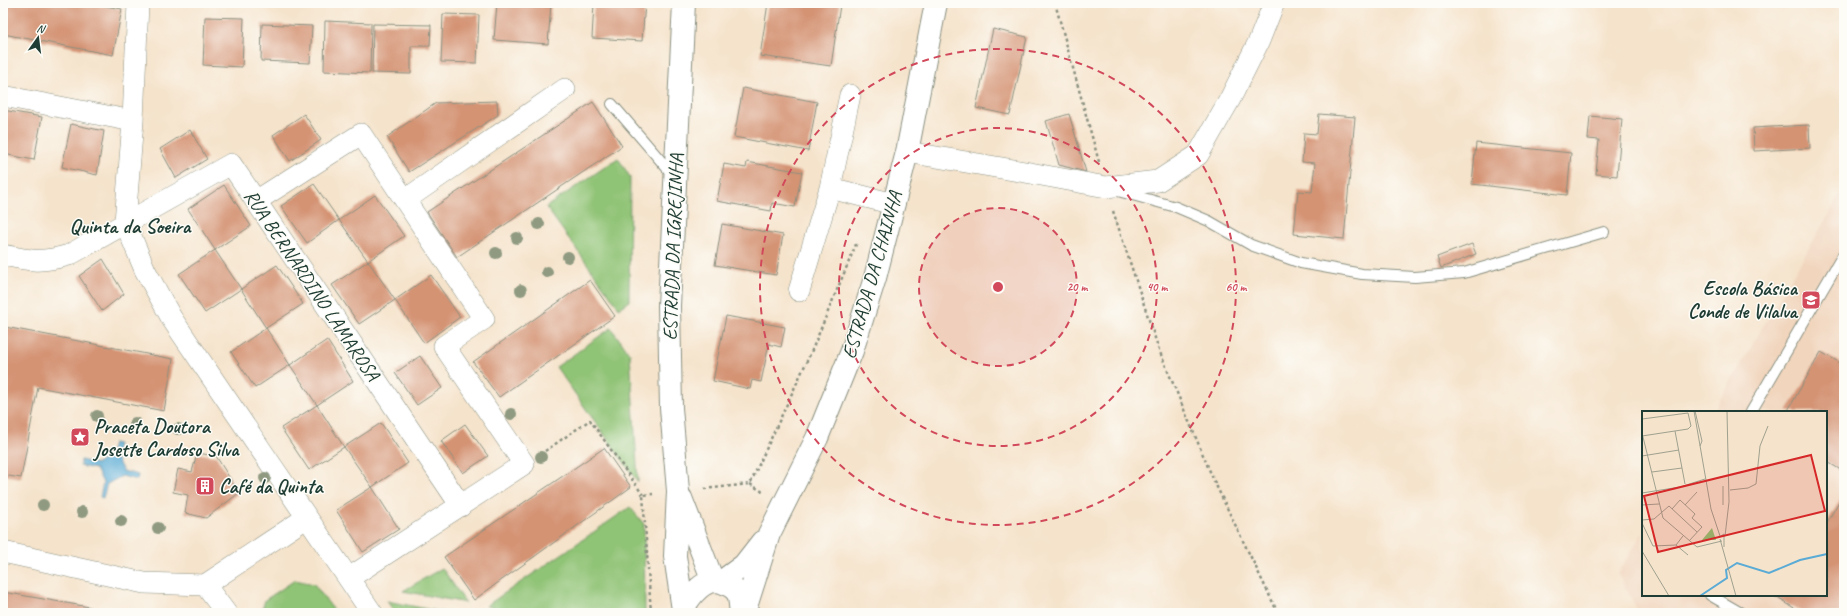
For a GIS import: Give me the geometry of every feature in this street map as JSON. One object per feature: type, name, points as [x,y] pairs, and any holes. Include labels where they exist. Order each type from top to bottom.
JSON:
[{"type":"street","points":[[138,3],[133,121],[125,222],[145,270],[172,319],[372,613]]},
{"type":"street","name":"ESTRADA DA IGREJINHA","points":[[678,491],[670,408],[669,306],[684,3]]},
{"type":"street","name":"ESTRADA DA CHAINHA","points":[[769,534],[817,438],[852,351],[875,278],[907,152],[936,3]]},
{"type":"street","points":[[907,152],[1025,172],[1106,188],[1158,180],[1198,155],[1230,99],[1259,41],[1274,3]]},
{"type":"street","points":[[405,200],[565,90]]},
{"type":"street","points":[[799,291],[830,188],[850,95]]},
{"type":"street","points":[[3,96],[133,121]]},
{"type":"street","points":[[256,201],[361,134],[484,319],[444,346],[524,464],[349,578]]},
{"type":"street","name":"RUA BERNARDINO LAMAROSA","points":[[125,222],[231,164],[461,506]]},
{"type":"street","points":[[830,188],[894,204]]},
{"type":"street","points":[[3,255],[27,260],[49,261],[69,255],[125,222]]},
{"type":"street","points":[[678,491],[717,582],[730,587],[738,594],[742,613]]},
{"type":"street","points":[[678,491],[675,556],[682,611]]},
{"type":"street","points":[[3,552],[144,583],[205,585],[306,518]]},
{"type":"street","points":[[682,611],[693,592],[717,582],[744,564],[769,534]]},
{"type":"street","points":[[742,613],[769,534]]},
{"type":"street","points":[[205,585],[226,613]]},
{"type":"lane","points":[[612,104],[676,178]]},
{"type":"lane","points":[[1106,188],[1176,207],[1209,221],[1251,245],[1302,264],[1362,274],[1414,277],[1464,273],[1604,232]]},
{"type":"lane","points":[[1752,411],[1844,254]]},
{"type":"lane","points":[[1712,596],[1741,613]]},
{"type":"path","points":[[1055,3],[1106,188],[1158,350],[1214,481],[1278,613]]},
{"type":"path","points":[[643,495],[750,484],[812,350],[858,239]]},
{"type":"path","points":[[524,464],[590,420],[643,495],[651,613]]},
{"type":"shaded area","name":"Escola Básica Conde de Vilalva","points":[[1844,188],[1844,613],[1639,613],[1618,574],[1642,534],[1642,596],[1827,596],[1827,411],[1714,411]]},
{"type":"green space","points":[[618,158],[630,177],[629,301],[619,308],[546,207]]},
{"type":"green space","points":[[611,328],[630,354],[638,482],[556,367]]},
{"type":"green space","points":[[630,507],[644,524],[645,613],[516,613],[486,606]]},
{"type":"green space","points":[[442,568],[466,603],[403,591]]},
{"type":"green space","points":[[295,580],[314,584],[336,613],[264,613],[262,610],[265,600]]},
{"type":"green space","points":[[387,601],[447,613],[395,613]]},
{"type":"water","points":[[113,443],[118,444],[115,456],[123,471],[138,475],[137,480],[122,476],[107,484],[103,498],[100,497],[103,483],[96,469],[80,466],[81,460],[97,464],[110,455]]},
{"type":"building","points":[[3,3],[88,3],[122,9],[113,55],[3,34]]},
{"type":"building","points":[[497,3],[551,3],[548,44],[494,40]]},
{"type":"building","points":[[594,3],[645,3],[642,41],[592,38]]},
{"type":"building","points":[[768,3],[825,3],[840,5],[831,66],[760,56]]},
{"type":"building","points":[[443,14],[479,15],[477,63],[441,62]]},
{"type":"building","points":[[205,17],[244,18],[242,67],[203,65]]},
{"type":"building","points":[[325,21],[371,23],[370,73],[324,71]]},
{"type":"building","points":[[262,24],[312,26],[310,63],[261,61]]},
{"type":"building","points":[[373,24],[431,25],[430,46],[411,46],[411,74],[372,73]]},
{"type":"building","points":[[993,29],[1027,37],[1010,115],[976,108]]},
{"type":"building","points":[[743,88],[817,102],[808,151],[734,137]]},
{"type":"building","points":[[497,101],[498,115],[409,172],[387,137],[436,103]]},
{"type":"building","points":[[593,102],[622,146],[457,257],[427,212]]},
{"type":"building","points":[[3,110],[42,117],[34,160],[3,154]]},
{"type":"building","points":[[304,114],[321,140],[290,161],[273,135]]},
{"type":"building","points":[[1069,114],[1086,172],[1059,165],[1046,121]]},
{"type":"building","points":[[1319,114],[1355,117],[1344,239],[1294,234],[1298,191],[1312,192],[1315,163],[1302,162],[1304,133],[1317,134]]},
{"type":"building","points":[[1590,116],[1622,119],[1617,176],[1596,174],[1599,140],[1588,139]]},
{"type":"building","points":[[71,124],[104,131],[97,175],[62,167]]},
{"type":"building","points":[[1809,125],[1810,148],[1754,151],[1753,128]]},
{"type":"building","points":[[190,130],[207,159],[176,178],[160,149]]},
{"type":"building","points":[[1476,143],[1571,153],[1567,195],[1472,184]]},
{"type":"building","points":[[747,162],[802,172],[795,207],[772,203],[771,211],[717,201],[724,164],[746,168]]},
{"type":"building","points":[[314,184],[339,220],[307,243],[281,206]]},
{"type":"building","points":[[224,185],[251,226],[215,250],[188,209]]},
{"type":"building","points":[[375,195],[404,236],[368,261],[339,220]]},
{"type":"building","points":[[722,224],[783,235],[776,275],[715,265]]},
{"type":"building","points":[[1472,244],[1476,254],[1441,268],[1437,257]]},
{"type":"building","points":[[215,250],[241,289],[205,313],[179,274]]},
{"type":"building","points":[[103,259],[124,294],[102,311],[79,276]]},
{"type":"building","points":[[368,261],[395,300],[359,324],[332,285]]},
{"type":"building","points":[[277,265],[303,304],[266,328],[241,289]]},
{"type":"building","points":[[431,275],[460,317],[424,343],[395,300]]},
{"type":"building","points":[[590,280],[615,316],[499,397],[473,362]]},
{"type":"building","points":[[726,316],[785,327],[781,347],[769,344],[761,382],[752,380],[750,389],[713,381]]},
{"type":"building","points":[[5,327],[173,359],[164,411],[38,387],[21,478],[3,475],[3,338]]},
{"type":"building","points":[[266,328],[290,365],[255,388],[231,352]]},
{"type":"building","points":[[327,340],[353,381],[317,405],[290,365]]},
{"type":"building","points":[[1821,352],[1844,365],[1844,472],[1827,462],[1827,411],[1788,411]]},
{"type":"building","points":[[420,356],[442,388],[417,405],[395,373]]},
{"type":"building","points":[[317,405],[344,447],[309,470],[281,428]]},
{"type":"building","points":[[381,423],[408,463],[372,487],[344,447]]},
{"type":"building","points":[[465,424],[488,456],[463,473],[441,441]]},
{"type":"building","points":[[604,448],[631,487],[474,600],[444,557]]},
{"type":"building","name":"Café da Quinta","points":[[197,453],[216,456],[239,493],[206,518],[185,513],[188,495],[173,492],[178,469],[192,472]]},
{"type":"building","points":[[372,487],[399,529],[363,552],[336,510]]},
{"type":"building","points":[[1844,493],[1844,613],[1803,613],[1774,596],[1827,596],[1827,522]]},
{"type":"building","points":[[3,592],[118,612],[118,613],[3,613]]},
{"type":"place","name":"Escola Básica Conde de Vilalva","points":[[1811,300]]},
{"type":"place","name":"Praceta Doutora Josette Cardoso Silva","points":[[80,437]]},
{"type":"place","name":"Café da Quinta","points":[[205,486]]},
{"type":"district","name":"Quinta da Soeira","points":[[130,226]]}]
